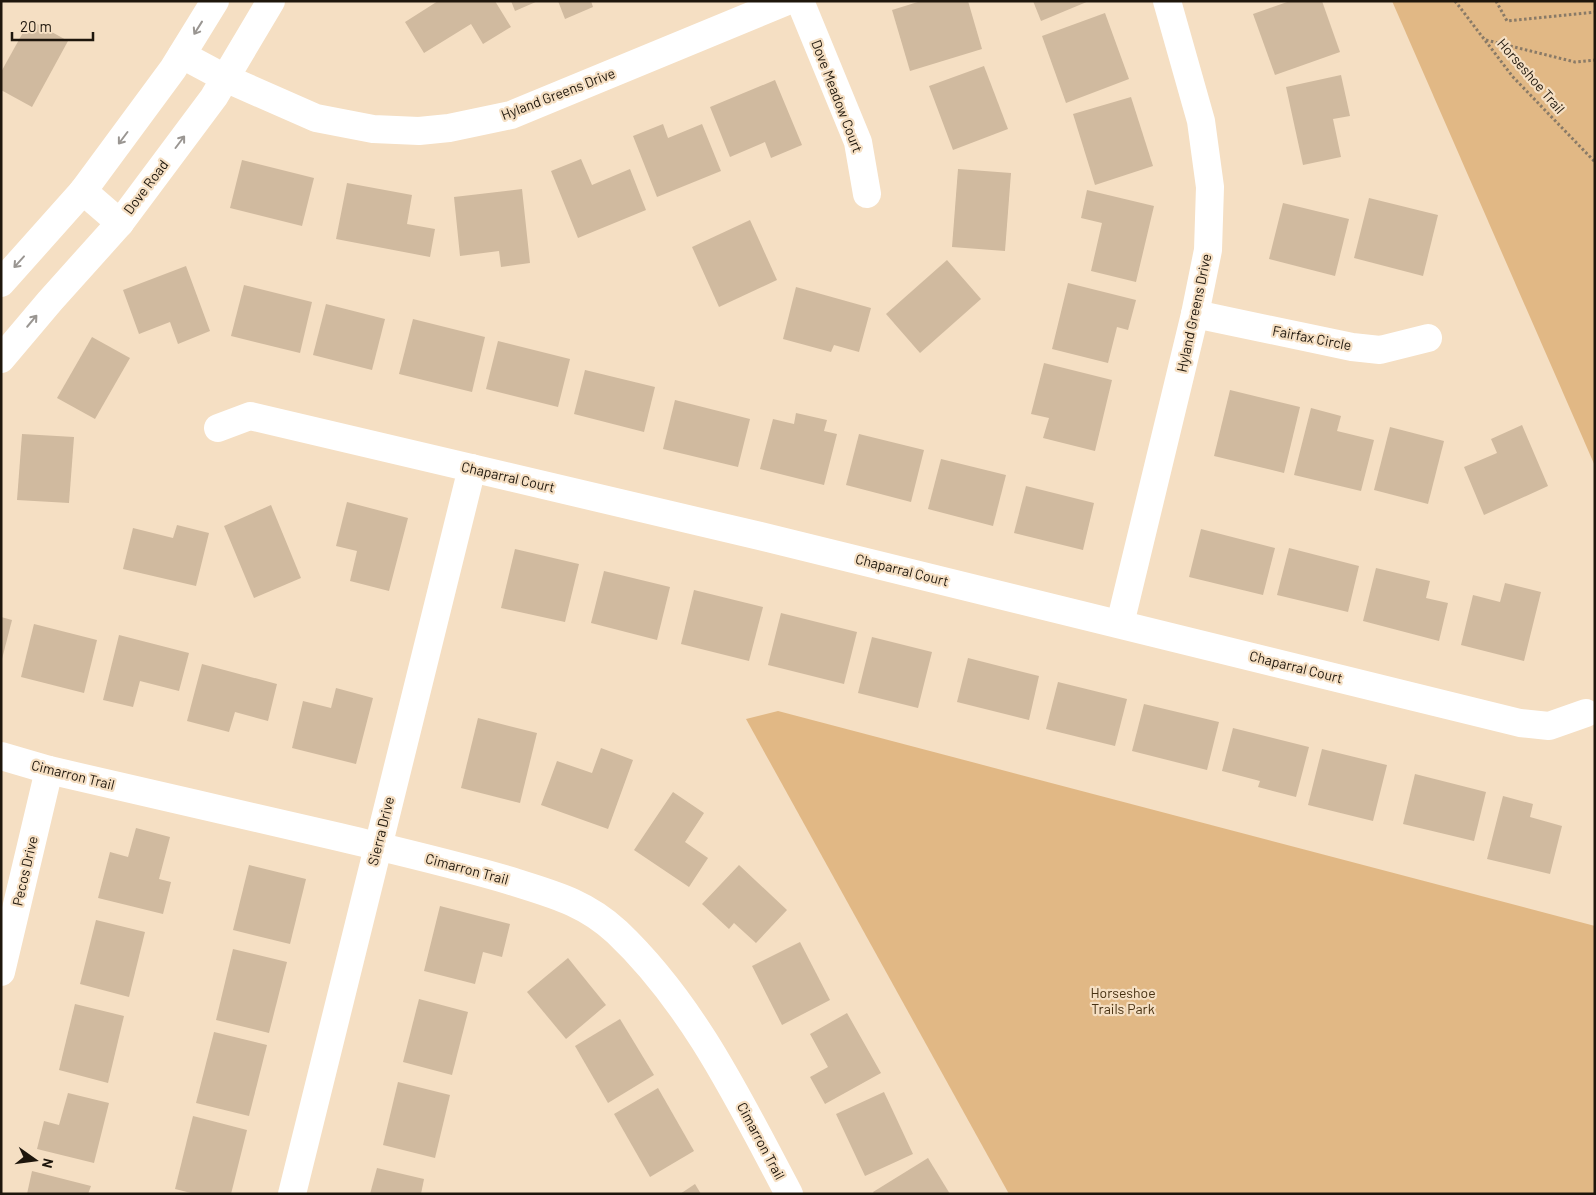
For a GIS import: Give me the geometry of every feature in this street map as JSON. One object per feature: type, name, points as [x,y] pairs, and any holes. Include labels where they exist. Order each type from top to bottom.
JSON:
[{"type":"street","points":[[1,283],[82,192],[174,69],[215,1]]},
{"type":"street","name":"Dove Road","points":[[1,359],[50,300],[120,223],[214,97],[271,1]]},
{"type":"street","name":"Hyland Greens Drive","points":[[182,55],[225,78],[316,118],[373,128],[420,131],[449,128],[511,115],[787,1]]},
{"type":"street","name":"Dove Meadow Court","points":[[800,1],[858,142],[867,194]]},
{"type":"street","name":"Hyland Greens Drive","points":[[1120,624],[1195,314],[1208,250],[1210,187],[1201,121],[1167,1]]},
{"type":"street","points":[[82,192],[120,223]]},
{"type":"street","name":"Fairfax Circle","points":[[1195,314],[1352,347],[1380,350],[1428,338]]},
{"type":"street","name":"Chaparral Court","points":[[218,428],[250,416],[769,538],[1520,723],[1549,726],[1586,713]]},
{"type":"street","name":"Sierra Drive","points":[[292,1194],[472,468]]},
{"type":"street","name":"Cimarron Trail","points":[[1,756],[50,770],[459,865],[563,897],[588,908],[616,931],[661,978],[694,1024],[729,1082],[790,1194]]},
{"type":"street","name":"Pecos Drive","points":[[1,972],[50,770]]},
{"type":"path","name":"Horseshoe Trail","points":[[1455,1],[1513,77],[1595,162]]},
{"type":"path","name":"Horseshoe Trail","points":[[1496,1],[1506,21],[1595,12]]},
{"type":"path","name":"Horseshoe Trail","points":[[1485,40],[1575,62],[1595,60]]},
{"type":"green space","points":[[1392,1],[1595,1],[1595,466]]},
{"type":"green space","name":"Horseshoe Trails Park","points":[[778,711],[1595,926],[1595,1194],[1009,1194],[746,719]]},
{"type":"building","points":[[438,1],[495,1],[511,27],[483,44],[471,24],[424,53],[405,22]]},
{"type":"building","points":[[511,1],[538,1],[515,11]]},
{"type":"building","points":[[558,1],[591,1],[593,7],[565,19]]},
{"type":"building","points":[[921,1],[968,1],[982,49],[910,71],[892,10]]},
{"type":"building","points":[[1033,1],[1089,1],[1041,21]]},
{"type":"building","points":[[1290,1],[1322,1],[1340,52],[1275,75],[1253,14]]},
{"type":"building","points":[[1105,13],[1129,79],[1066,103],[1042,36]]},
{"type":"building","points":[[30,20],[68,41],[32,107],[1,90],[1,72]]},
{"type":"building","points":[[984,66],[1008,129],[953,150],[929,86]]},
{"type":"building","points":[[1341,75],[1350,116],[1333,119],[1341,157],[1303,165],[1286,87]]},
{"type":"building","points":[[775,80],[802,145],[771,158],[765,142],[730,157],[710,107]]},
{"type":"building","points":[[1131,97],[1153,166],[1095,185],[1073,114]]},
{"type":"building","points":[[663,124],[668,138],[702,124],[721,171],[657,197],[633,136]]},
{"type":"building","points":[[581,159],[592,185],[630,169],[646,210],[578,238],[551,171]]},
{"type":"building","points":[[242,160],[314,178],[302,226],[230,208]]},
{"type":"building","points":[[958,169],[1011,173],[1005,251],[952,247]]},
{"type":"building","points":[[347,183],[412,195],[407,224],[435,229],[430,257],[336,239]]},
{"type":"building","points":[[522,189],[530,263],[501,267],[499,251],[460,256],[454,197]]},
{"type":"building","points":[[1087,190],[1154,206],[1136,282],[1091,271],[1102,223],[1081,218]]},
{"type":"building","points":[[1369,198],[1438,215],[1423,276],[1354,258]]},
{"type":"building","points":[[1283,203],[1349,219],[1335,276],[1269,259]]},
{"type":"building","points":[[750,220],[777,280],[719,307],[692,247]]},
{"type":"building","points":[[947,260],[981,299],[920,353],[886,314]]},
{"type":"building","points":[[186,266],[210,331],[178,344],[170,322],[139,334],[123,290]]},
{"type":"building","points":[[1068,283],[1136,300],[1128,330],[1117,327],[1108,363],[1052,349]]},
{"type":"building","points":[[244,285],[312,302],[300,353],[231,336]]},
{"type":"building","points":[[796,287],[871,308],[859,352],[834,345],[831,352],[783,339]]},
{"type":"building","points":[[326,304],[385,319],[372,370],[313,355]]},
{"type":"building","points":[[413,319],[485,337],[472,392],[399,374]]},
{"type":"building","points":[[92,337],[130,358],[95,419],[57,398]]},
{"type":"building","points":[[498,341],[570,359],[558,407],[486,389]]},
{"type":"building","points":[[1044,363],[1112,380],[1095,451],[1043,438],[1049,418],[1031,414]]},
{"type":"building","points":[[585,370],[655,387],[644,432],[574,414]]},
{"type":"building","points":[[1230,390],[1300,407],[1284,473],[1214,456]]},
{"type":"building","points":[[675,400],[750,419],[738,467],[663,449]]},
{"type":"building","points":[[1311,408],[1341,416],[1337,431],[1374,440],[1361,491],[1294,475]]},
{"type":"building","points":[[796,413],[827,420],[824,431],[837,434],[824,485],[760,469],[773,419],[794,424]]},
{"type":"building","points":[[1522,425],[1548,486],[1484,515],[1464,467],[1497,453],[1491,439]]},
{"type":"building","points":[[1390,427],[1444,441],[1428,504],[1374,490]]},
{"type":"building","points":[[22,434],[74,437],[69,503],[17,500]]},
{"type":"building","points":[[859,434],[924,450],[911,502],[846,485]]},
{"type":"building","points":[[941,459],[1006,475],[993,526],[928,509]]},
{"type":"building","points":[[1026,486],[1094,503],[1083,550],[1014,533]]},
{"type":"building","points":[[347,502],[408,518],[389,591],[350,581],[357,551],[336,546]]},
{"type":"building","points":[[271,505],[301,578],[254,598],[224,526]]},
{"type":"building","points":[[177,525],[209,533],[196,586],[123,569],[133,528],[173,538]]},
{"type":"building","points":[[1201,529],[1275,548],[1263,595],[1189,577]]},
{"type":"building","points":[[1289,548],[1359,566],[1348,612],[1277,595]]},
{"type":"building","points":[[515,549],[579,564],[565,622],[501,608]]},
{"type":"building","points":[[1376,568],[1430,581],[1426,598],[1448,603],[1439,641],[1363,621]]},
{"type":"building","points":[[604,571],[670,587],[657,640],[591,623]]},
{"type":"building","points":[[1505,583],[1541,592],[1524,661],[1461,645],[1473,595],[1500,602]]},
{"type":"building","points":[[694,590],[763,607],[749,661],[681,644]]},
{"type":"building","points":[[781,613],[857,632],[844,684],[768,665]]},
{"type":"building","points":[[1,617],[12,620],[2,659],[1,659]]},
{"type":"building","points":[[34,624],[97,640],[84,693],[21,677]]},
{"type":"building","points":[[119,635],[189,653],[179,691],[140,681],[133,707],[103,700]]},
{"type":"building","points":[[872,637],[932,652],[918,708],[858,693]]},
{"type":"building","points":[[968,658],[1039,676],[1029,720],[957,702]]},
{"type":"building","points":[[202,664],[277,684],[268,721],[235,712],[229,732],[187,721]]},
{"type":"building","points":[[1058,682],[1127,699],[1115,746],[1046,729]]},
{"type":"building","points":[[336,688],[373,698],[356,764],[292,748],[303,701],[331,708]]},
{"type":"building","points":[[1144,704],[1219,722],[1207,770],[1132,751]]},
{"type":"building","points":[[478,718],[537,733],[520,803],[461,788]]},
{"type":"building","points":[[1233,728],[1309,747],[1296,797],[1258,787],[1260,781],[1222,771]]},
{"type":"building","points":[[601,748],[633,760],[608,829],[541,805],[557,761],[592,773]]},
{"type":"building","points":[[1322,749],[1387,765],[1373,821],[1308,805]]},
{"type":"building","points":[[1415,774],[1486,792],[1474,841],[1403,824]]},
{"type":"building","points":[[673,792],[704,813],[685,842],[708,858],[689,887],[634,850]]},
{"type":"building","points":[[1503,796],[1533,804],[1530,817],[1562,826],[1550,874],[1487,859]]},
{"type":"building","points":[[136,828],[170,837],[159,879],[171,882],[163,914],[98,898],[110,852],[128,857]]},
{"type":"building","points":[[249,865],[306,879],[290,944],[233,930]]},
{"type":"building","points":[[739,865],[787,910],[756,943],[734,923],[729,929],[702,904]]},
{"type":"building","points":[[440,906],[510,924],[502,957],[483,952],[475,984],[424,971]]},
{"type":"building","points":[[96,920],[145,932],[129,997],[80,984]]},
{"type":"building","points":[[800,942],[830,1000],[782,1025],[752,966]]},
{"type":"building","points":[[233,949],[287,962],[269,1033],[216,1020]]},
{"type":"building","points":[[568,958],[606,1005],[566,1039],[527,992]]},
{"type":"building","points":[[419,999],[468,1012],[452,1075],[403,1062]]},
{"type":"building","points":[[75,1004],[124,1016],[108,1083],[59,1070]]},
{"type":"building","points":[[847,1013],[881,1073],[825,1104],[810,1077],[828,1067],[810,1034]]},
{"type":"building","points":[[620,1019],[654,1075],[608,1103],[575,1046]]},
{"type":"building","points":[[214,1032],[267,1045],[249,1116],[196,1103]]},
{"type":"building","points":[[398,1082],[450,1095],[435,1158],[383,1145]]},
{"type":"building","points":[[658,1088],[694,1151],[650,1177],[614,1114]]},
{"type":"building","points":[[884,1092],[913,1154],[865,1176],[836,1114]]},
{"type":"building","points":[[68,1093],[109,1103],[94,1163],[37,1149],[44,1121],[59,1125]]},
{"type":"building","points":[[193,1116],[247,1130],[231,1194],[195,1194],[175,1189]]},
{"type":"building","points":[[928,1158],[950,1194],[874,1194],[873,1192]]},
{"type":"building","points":[[377,1168],[424,1179],[421,1194],[370,1194]]},
{"type":"building","points":[[32,1171],[91,1186],[88,1194],[27,1194]]},
{"type":"building","points":[[695,1184],[701,1194],[680,1194]]}]
